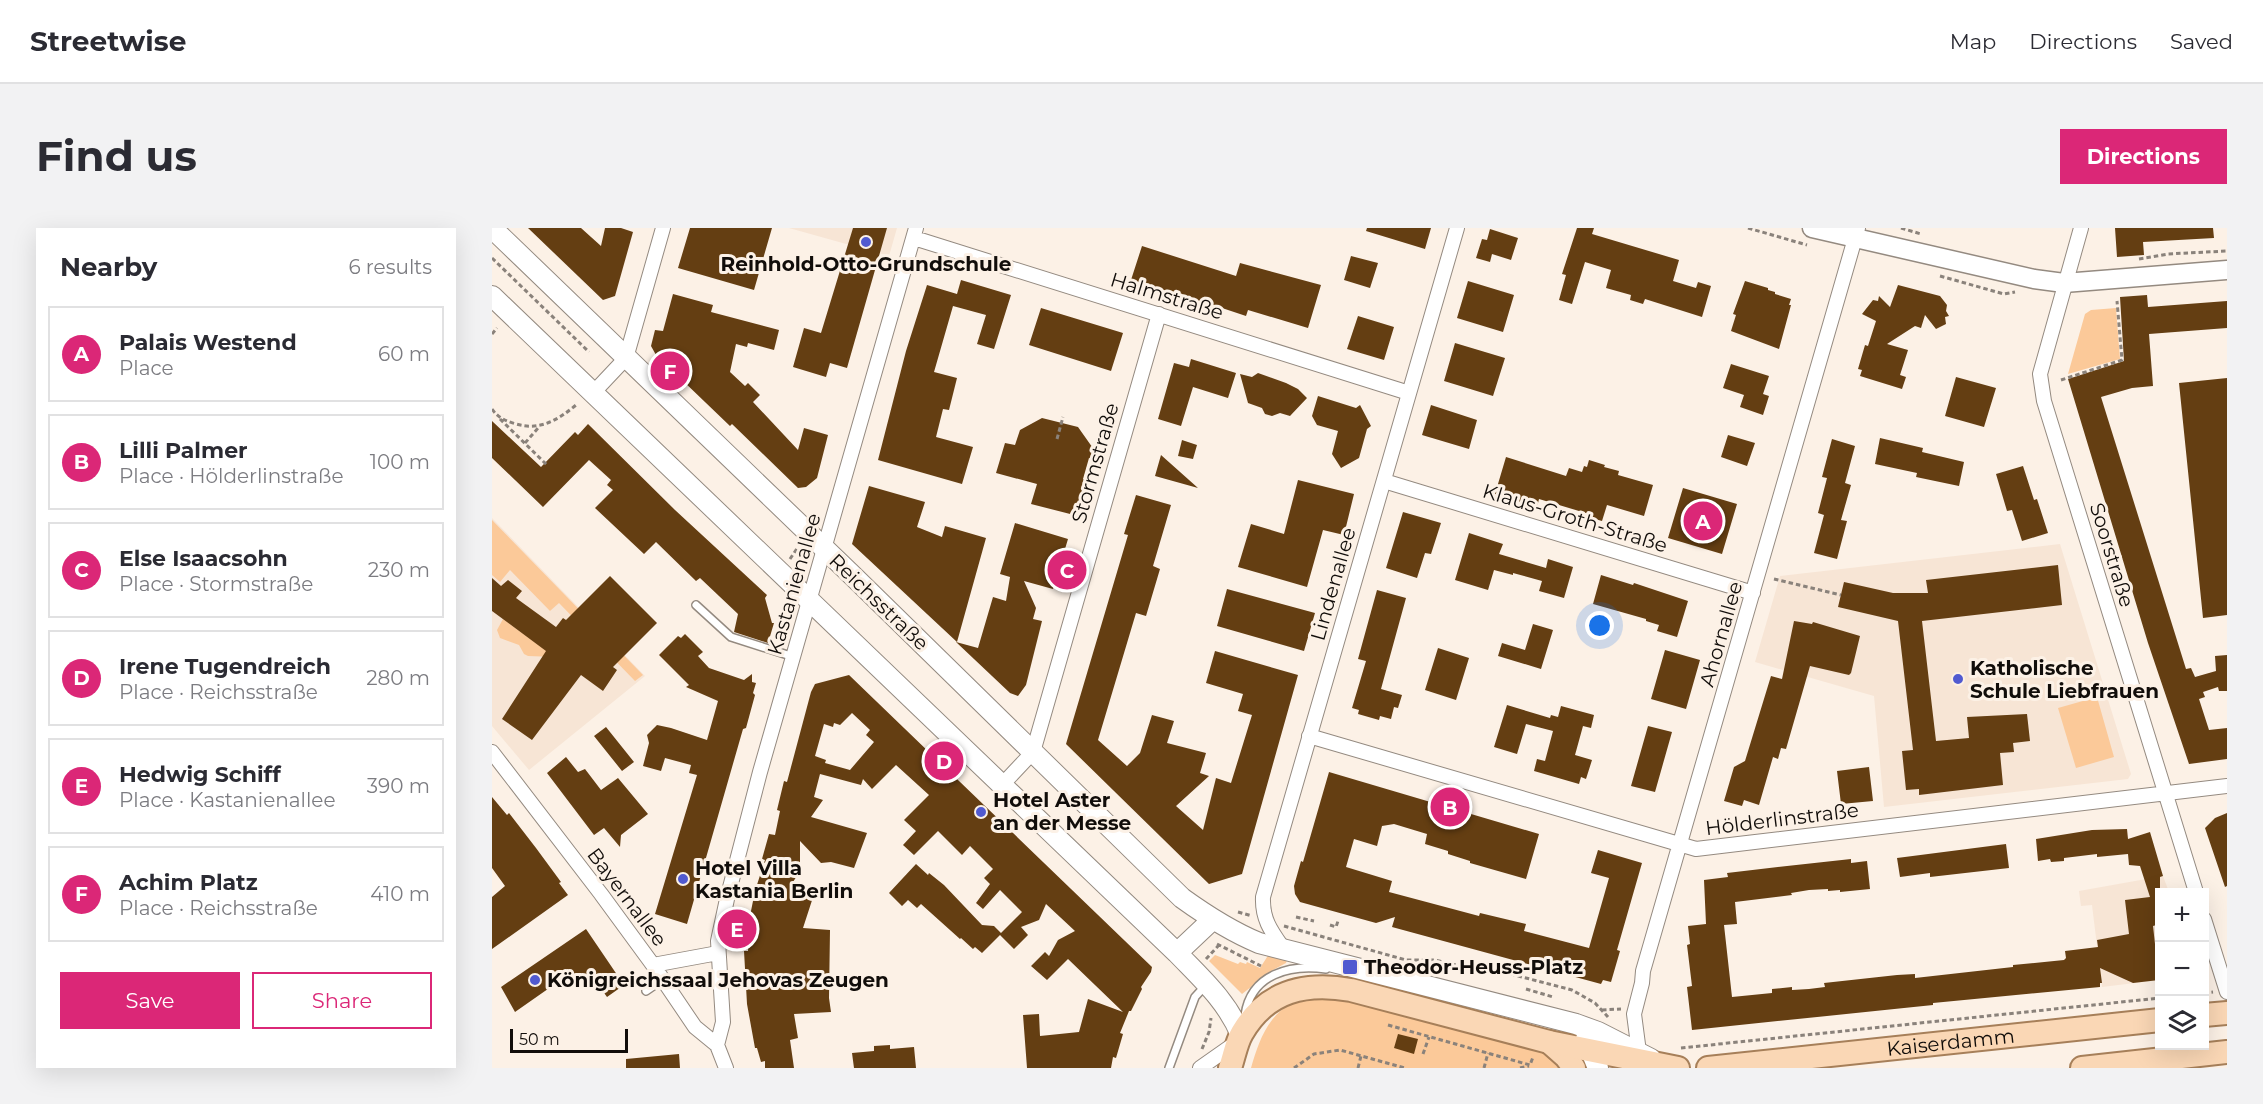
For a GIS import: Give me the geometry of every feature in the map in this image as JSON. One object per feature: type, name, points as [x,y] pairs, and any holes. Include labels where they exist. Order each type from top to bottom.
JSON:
[{"type":"main road","name":"Reichsstraße","points":[[492,228],[1182,898],[1212,920],[1237,934],[1259,943],[1283,948]]},
{"type":"main road","points":[[492,296],[1177,953],[1201,990],[1223,1000],[1234,1017],[1241,1036]]},
{"type":"main road","points":[[1177,953],[1212,920]]},
{"type":"main road","points":[[1283,948],[1576,1024],[1639,1052],[1671,1060]]},
{"type":"main road","points":[[1230,1068],[1241,1036],[1266,1004],[1280,995],[1306,988],[1331,987],[1541,1047],[1595,1059],[1671,1060]]},
{"type":"main road","points":[[2209,1015],[2227,1013]]},
{"type":"main road","name":"Kaiserdamm","points":[[1708,1068],[1807,1063],[2155,1021]]},
{"type":"main road","points":[[1576,1024],[1595,1059]]},
{"type":"main road","points":[[1541,1047],[1566,1057],[1574,1068]]},
{"type":"main road","points":[[2082,1068],[2227,1052]]},
{"type":"street","points":[[592,393],[626,358],[663,228]]},
{"type":"street","name":"Lindenallee","points":[[1283,948],[1266,924],[1263,897],[1457,228]]},
{"type":"street","name":"Soorstraße","points":[[2081,228],[2040,374],[2044,401],[2195,888]]},
{"type":"street","name":"Halmstraße","points":[[915,233],[1159,314],[1409,393]]},
{"type":"street","name":"Kastanienallee","points":[[717,1045],[723,1022],[718,953],[727,899],[760,772],[915,233]]},
{"type":"street","points":[[1811,237],[1856,233],[2034,279],[2064,283],[2227,270]]},
{"type":"street","name":"Ahornallee","points":[[1639,1052],[1634,1014],[1643,971],[1856,233]]},
{"type":"street","name":"Stormstraße","points":[[1001,786],[1033,752],[1159,314]]},
{"type":"street","name":"Klaus-Groth-Straße","points":[[1384,481],[1753,593]]},
{"type":"street","name":"Hölderlinstraße","points":[[1309,736],[1696,849],[2227,786]]},
{"type":"street","name":"Bayernallee","points":[[492,752],[653,965],[695,1028],[717,1045],[726,1068]]},
{"type":"street","points":[[2209,932],[2227,991]]},
{"type":"street","points":[[653,965],[718,953]]},
{"type":"street","points":[[1199,1063],[1241,1036]]},
{"type":"lane","points":[[696,605],[731,637],[794,657]]},
{"type":"lane","points":[[1241,1036],[1247,1001],[1253,992],[1271,977],[1290,968],[1315,968],[1347,973],[1391,985],[1426,984]]},
{"type":"lane","points":[[646,991],[662,980]]},
{"type":"lane","points":[[1169,1068],[1201,990]]},
{"type":"path","points":[[1748,228],[1811,237]]},
{"type":"path","points":[[492,258],[589,352]]},
{"type":"path","points":[[2061,380],[2122,360],[2117,302]]},
{"type":"path","points":[[492,334],[497,328]]},
{"type":"path","points":[[497,416],[525,427],[539,427],[560,419],[576,405]]},
{"type":"path","points":[[492,410],[548,466]]},
{"type":"path","points":[[1057,439],[1063,417]]},
{"type":"path","points":[[525,443],[539,427]]},
{"type":"path","points":[[784,566],[795,554],[800,543]]},
{"type":"path","points":[[1774,579],[1841,595]]},
{"type":"path","points":[[1296,917],[1314,921]]},
{"type":"path","points":[[1330,925],[1336,927],[1338,921]]},
{"type":"path","points":[[1281,925],[1406,960],[1435,960],[1481,971],[1503,972],[1557,986],[1583,995],[1602,1010],[1612,1023]]},
{"type":"path","points":[[1206,958],[1223,941]]},
{"type":"path","points":[[1245,958],[1261,966]]},
{"type":"path","points":[[1526,989],[1553,997]]},
{"type":"path","points":[[1199,1063],[1211,1019],[1201,990]]},
{"type":"path","points":[[1671,1060],[2155,999]]},
{"type":"path","points":[[1602,1010],[1623,1009]]},
{"type":"path","points":[[1388,1025],[1530,1065]]},
{"type":"path","points":[[1423,1054],[1429,1037]]},
{"type":"path","points":[[1520,1068],[1530,1065],[1541,1047]]},
{"type":"path","points":[[1294,1068],[1314,1054],[1340,1050],[1405,1068]]},
{"type":"path","points":[[1484,1068],[1488,1053]]},
{"type":"path","points":[[1358,1068],[1361,1056]]},
{"type":"shaded area","name":"Reinhold-Otto-Grundschule","points":[[789,228],[897,228],[889,256]]},
{"type":"shaded area","points":[[2116,308],[2120,359],[2068,374],[2085,314],[2091,310]]},
{"type":"shaded area","points":[[492,518],[645,676],[529,770],[492,726]]},
{"type":"shaded area","points":[[492,520],[643,675],[635,681],[559,603],[550,611],[510,570],[500,582],[492,575]]},
{"type":"shaded area","name":"Katholische Schule Liebfrauen","points":[[2060,544],[2131,774],[2128,779],[1884,807],[1874,696],[1755,662],[1780,576]]},
{"type":"shaded area","points":[[503,619],[555,657],[528,656],[524,654],[519,645],[500,638],[497,630]]},
{"type":"shaded area","points":[[2097,697],[2114,757],[2076,768],[2058,708]]},
{"type":"shaded area","points":[[2163,876],[2168,888],[2155,888],[2155,980],[2102,987],[2092,905],[2081,906],[2079,891]]},
{"type":"shaded area","points":[[1269,954],[1287,960],[1286,963],[1242,994],[1209,961],[1215,955],[1238,964],[1247,962],[1260,968]]},
{"type":"shaded area","points":[[1331,995],[1544,1052],[1565,1068],[1251,1068],[1262,1036],[1274,1017],[1292,1003]]},
{"type":"building","points":[[528,228],[581,228],[601,246],[605,228],[621,228],[633,232],[615,296],[603,300]]},
{"type":"building","points":[[690,228],[772,228],[754,290],[678,268]]},
{"type":"building","points":[[853,228],[887,228],[847,368],[830,363],[826,377],[793,367],[804,328],[821,333]]},
{"type":"building","points":[[1367,228],[1431,228],[1425,249],[1366,231]]},
{"type":"building","points":[[1577,228],[1594,228],[1592,234],[1679,260],[1673,281],[1696,288],[1698,282],[1711,286],[1702,317],[1645,299],[1643,304],[1630,300],[1631,295],[1606,288],[1611,270],[1585,262],[1572,304],[1559,300],[1566,275],[1562,274]]},
{"type":"building","points":[[2115,228],[2213,228],[2214,238],[2143,242],[2144,255],[2117,257]]},
{"type":"building","points":[[1490,229],[1518,238],[1511,260],[1492,254],[1490,262],[1476,258],[1482,239],[1487,240]]},
{"type":"building","points":[[1142,246],[1236,276],[1240,263],[1321,285],[1308,328],[1248,310],[1246,316],[1210,304],[1210,307],[1131,280]]},
{"type":"building","points":[[1351,256],[1378,263],[1370,288],[1344,280]]},
{"type":"building","points":[[961,280],[1011,295],[994,349],[977,344],[986,315],[953,306],[934,372],[957,378],[949,410],[943,409],[936,437],[973,447],[962,484],[878,460],[906,351],[927,285],[957,294]]},
{"type":"building","points":[[1468,281],[1514,295],[1503,332],[1457,318]]},
{"type":"building","points":[[1745,281],[1768,288],[1775,294],[1791,299],[1779,349],[1731,331],[1736,315],[1733,314]]},
{"type":"building","points":[[1898,285],[1940,296],[1947,305],[1946,311],[1949,316],[1945,317],[1946,324],[1936,329],[1925,315],[1921,328],[1915,326],[1887,344],[1908,350],[1900,375],[1906,377],[1902,389],[1860,376],[1862,370],[1858,369],[1865,345],[1868,346],[1876,321],[1862,314],[1873,300],[1878,301],[1879,296],[1890,307]]},
{"type":"building","points":[[673,294],[713,305],[711,312],[779,330],[774,350],[748,343],[747,347],[736,344],[730,372],[745,386],[748,383],[760,395],[753,402],[798,450],[804,428],[828,435],[817,478],[806,487],[798,488],[656,355],[651,346],[655,330],[663,331]]},
{"type":"building","points":[[2147,295],[2148,307],[2227,301],[2227,328],[2149,334],[2153,386],[2132,388],[2101,397],[2186,669],[2191,668],[2195,677],[2216,671],[2215,656],[2227,655],[2227,691],[2219,691],[2218,687],[2203,692],[2205,697],[2199,699],[2209,730],[2227,728],[2227,759],[2189,764],[2148,643],[2068,379],[2124,361],[2120,297]]},
{"type":"building","points":[[1041,308],[1123,333],[1111,371],[1029,345]]},
{"type":"building","points":[[1358,316],[1394,327],[1384,360],[1347,349]]},
{"type":"building","points":[[1455,343],[1505,358],[1493,396],[1444,381]]},
{"type":"building","points":[[1191,359],[1236,373],[1228,398],[1193,387],[1181,426],[1158,419],[1174,363],[1189,367]]},
{"type":"building","points":[[1731,364],[1769,376],[1763,394],[1769,396],[1763,415],[1740,407],[1744,395],[1723,388]]},
{"type":"building","points":[[1258,373],[1298,389],[1307,398],[1290,416],[1280,413],[1272,416],[1265,414],[1262,408],[1248,403],[1240,374],[1252,377]]},
{"type":"building","points":[[1956,377],[1996,388],[1984,427],[1945,416]]},
{"type":"building","points":[[2227,378],[2227,615],[2203,618],[2179,383]]},
{"type":"building","points":[[1318,396],[1356,408],[1360,405],[1371,426],[1367,429],[1359,458],[1341,468],[1332,454],[1338,431],[1317,425],[1312,416]]},
{"type":"building","points":[[1431,405],[1477,420],[1469,449],[1422,435]]},
{"type":"building","points":[[1042,418],[1078,427],[1102,461],[1089,458],[1083,479],[1088,481],[1078,516],[1031,504],[1037,484],[996,473],[1005,443],[1015,445],[1020,430]]},
{"type":"building","points":[[492,421],[541,467],[575,432],[578,435],[588,424],[675,510],[767,595],[765,598],[772,623],[774,623],[768,643],[734,632],[738,614],[700,578],[696,581],[656,542],[644,554],[595,508],[613,490],[607,485],[611,480],[589,460],[543,507],[492,458]]},
{"type":"building","points":[[1728,435],[1755,443],[1747,466],[1721,457]]},
{"type":"building","points":[[1880,438],[1923,448],[1922,452],[1964,462],[1959,486],[1916,477],[1917,473],[1875,464]]},
{"type":"building","points":[[1832,439],[1855,446],[1845,483],[1851,485],[1841,520],[1847,521],[1837,559],[1814,553],[1824,515],[1818,513],[1827,478],[1822,477]]},
{"type":"building","points":[[1182,440],[1197,445],[1193,459],[1178,456]]},
{"type":"building","points":[[1161,455],[1198,488],[1155,476]]},
{"type":"building","points":[[1506,457],[1566,476],[1569,468],[1582,472],[1589,460],[1619,471],[1618,475],[1653,485],[1644,516],[1607,505],[1602,521],[1588,517],[1589,514],[1539,499],[1537,507],[1495,494]]},
{"type":"building","points":[[2023,466],[2048,533],[2022,541],[2012,510],[2007,511],[1996,474]]},
{"type":"building","points":[[1298,480],[1354,494],[1344,535],[1323,530],[1307,587],[1238,567],[1251,524],[1284,534]]},
{"type":"building","points":[[869,486],[925,502],[917,527],[942,537],[945,526],[986,538],[957,642],[852,544]]},
{"type":"building","points":[[1683,488],[1737,504],[1722,554],[1668,538]]},
{"type":"building","points":[[1136,495],[1171,505],[1153,566],[1160,569],[1146,616],[1136,613],[1098,740],[1127,766],[1140,753],[1152,715],[1174,721],[1167,743],[1206,753],[1200,773],[1209,776],[1176,806],[1203,830],[1216,778],[1231,783],[1252,715],[1238,711],[1243,694],[1206,683],[1215,651],[1298,675],[1242,874],[1209,884],[1066,744],[1128,535],[1124,534]]},
{"type":"building","points":[[1403,512],[1441,523],[1431,554],[1425,553],[1417,578],[1386,568]]},
{"type":"building","points":[[1015,523],[1068,539],[1053,589],[1024,581],[1036,608],[1033,619],[1042,621],[1026,685],[1018,696],[1010,693],[956,642],[978,648],[993,597],[1006,601],[1010,577],[1000,574]]},
{"type":"building","points":[[1469,533],[1503,544],[1499,554],[1546,568],[1548,559],[1573,567],[1564,598],[1539,591],[1542,581],[1513,573],[1513,575],[1494,570],[1488,590],[1455,580]]},
{"type":"building","points":[[2058,565],[2062,605],[1922,621],[1936,741],[1969,738],[1967,717],[2027,714],[2030,741],[2013,743],[2014,752],[2000,753],[2003,785],[1919,795],[1919,789],[1906,790],[1902,751],[1913,750],[1898,621],[1838,607],[1844,582],[1893,593],[1928,593],[1926,580]]},
{"type":"building","points":[[1601,575],[1688,601],[1677,637],[1657,631],[1659,625],[1646,621],[1646,619],[1593,604]]},
{"type":"building","points":[[610,576],[657,623],[613,667],[617,670],[603,691],[581,675],[532,740],[502,719],[546,651],[492,611],[492,578],[501,586],[508,580],[522,591],[516,598],[556,627]]},
{"type":"building","points":[[1227,589],[1315,613],[1304,651],[1217,626]]},
{"type":"building","points":[[1377,590],[1406,598],[1381,689],[1402,695],[1398,708],[1394,707],[1391,719],[1380,716],[1379,720],[1358,714],[1359,710],[1352,708],[1366,661],[1358,659]]},
{"type":"building","points":[[1794,621],[1812,624],[1813,622],[1860,636],[1851,673],[1849,675],[1810,666],[1786,749],[1781,748],[1778,759],[1773,757],[1759,805],[1744,800],[1742,806],[1724,801],[1734,767],[1745,761],[1771,676],[1782,679]]},
{"type":"building","points":[[1533,624],[1553,630],[1541,669],[1498,656],[1502,643],[1525,650]]},
{"type":"building","points":[[685,634],[703,652],[698,656],[709,668],[744,680],[752,674],[752,682],[756,683],[746,728],[743,729],[687,924],[655,914],[697,775],[689,773],[691,765],[665,758],[661,771],[643,766],[649,743],[647,735],[657,725],[707,740],[718,701],[686,687],[689,685],[659,655],[678,636],[681,638]]},
{"type":"building","points":[[1438,648],[1469,658],[1456,700],[1425,690]]},
{"type":"building","points":[[1665,650],[1700,660],[1686,709],[1651,699]]},
{"type":"building","points":[[849,675],[1152,967],[1120,1033],[1123,1034],[1111,1068],[1027,1068],[1023,1015],[1039,1014],[1040,1036],[1079,1032],[1088,999],[1123,1012],[1068,959],[1047,980],[1031,966],[1045,952],[1049,956],[1058,940],[1075,931],[1046,904],[1039,920],[1021,927],[1028,935],[1014,949],[1000,935],[982,953],[960,939],[921,904],[917,908],[908,900],[902,906],[889,893],[916,864],[944,885],[982,925],[994,926],[1001,933],[1022,912],[1000,890],[983,909],[976,903],[990,884],[984,878],[993,869],[970,846],[962,855],[938,831],[914,855],[903,845],[916,831],[904,820],[929,795],[896,765],[872,789],[863,779],[861,785],[820,774],[814,797],[823,800],[811,817],[867,833],[854,868],[831,862],[821,863],[800,841],[800,871],[793,882],[816,888],[803,928],[830,930],[829,998],[831,1012],[794,1014],[798,1038],[790,1040],[794,1068],[765,1068],[765,1061],[761,1062],[757,1048],[755,1048],[747,1004],[744,951],[748,951],[750,916],[765,860],[762,859],[769,834],[775,835],[780,811],[777,810],[784,781],[787,782],[815,684]],"holes":[[[852,713],[870,730],[866,735],[874,742],[850,770],[825,763],[826,760],[815,756],[824,724],[833,727],[834,723],[840,725]]]},
{"type":"building","points":[[1507,705],[1550,718],[1551,715],[1558,717],[1561,706],[1594,715],[1591,728],[1583,726],[1575,755],[1592,760],[1586,779],[1581,777],[1579,784],[1534,771],[1537,759],[1545,761],[1553,731],[1526,724],[1517,754],[1494,747]]},
{"type":"building","points":[[1648,726],[1672,732],[1655,792],[1631,786]]},
{"type":"building","points":[[606,727],[634,762],[622,771],[594,736]]},
{"type":"building","points":[[566,757],[578,772],[585,769],[601,790],[618,778],[648,814],[621,835],[620,847],[604,828],[594,835],[547,773]]},
{"type":"building","points":[[1869,767],[1873,801],[1841,804],[1837,771]]},
{"type":"building","points":[[1329,772],[1539,834],[1526,879],[1470,863],[1470,861],[1448,854],[1448,851],[1425,844],[1427,834],[1394,824],[1382,826],[1377,846],[1354,839],[1346,867],[1392,881],[1389,892],[1479,916],[1480,913],[1526,924],[1524,931],[1589,948],[1609,878],[1591,873],[1598,850],[1642,863],[1617,950],[1620,951],[1611,982],[1603,980],[1601,984],[1392,927],[1395,917],[1376,923],[1300,902],[1295,894],[1294,886]]},
{"type":"building","points":[[492,797],[507,815],[509,813],[561,882],[559,883],[568,895],[492,949],[492,897],[505,886],[492,868]]},
{"type":"building","points":[[2227,813],[2227,886],[2225,887],[2205,828],[2215,818]]},
{"type":"building","points":[[2127,829],[2128,839],[2150,832],[2163,876],[2160,877],[2160,888],[2155,888],[2155,925],[2153,926],[2155,980],[2133,983],[2100,968],[2102,983],[2100,987],[1692,1030],[1687,987],[1692,986],[1687,945],[1690,944],[1688,926],[1706,924],[1704,880],[1728,877],[1727,873],[1787,866],[1851,859],[1851,863],[1867,861],[1870,889],[1840,892],[1840,890],[1828,891],[1828,889],[1809,890],[1791,893],[1792,895],[1735,902],[1737,924],[1724,925],[1732,997],[1772,993],[1772,989],[1792,987],[1792,990],[1809,989],[1825,987],[1824,983],[1897,975],[1915,974],[1915,978],[2013,967],[2013,965],[2064,960],[2065,951],[2098,947],[2097,940],[2129,934],[2125,900],[2150,897],[2140,866],[2129,865],[2128,854],[2097,857],[2097,854],[2064,858],[2064,861],[2051,862],[2050,859],[2038,861],[2036,839],[2092,830]]},
{"type":"building","points":[[2006,844],[2009,868],[1930,877],[1930,873],[1900,877],[1897,858]]},
{"type":"building","points":[[586,929],[624,985],[607,997],[592,976],[575,988],[565,977],[515,1012],[501,987]]},
{"type":"building","points":[[1398,1034],[1418,1039],[1414,1054],[1394,1048]]},
{"type":"building","points":[[890,1045],[890,1049],[914,1047],[916,1068],[854,1068],[852,1053],[874,1051],[874,1046]]},
{"type":"building","points":[[679,1054],[680,1068],[626,1068],[626,1059]]},
{"type":"place","name":"Reinhold-Otto-Grundschule","points":[[866,242]]},
{"type":"place","name":"Achim Platz","points":[[670,371]]},
{"type":"place","name":"Palais Westend","points":[[1703,521]]},
{"type":"place","name":"Else Isaacsohn","points":[[1067,570]]},
{"type":"place","name":"Katholische Schule Liebfrauen","points":[[1958,679]]},
{"type":"place","name":"Irene Tugendreich","points":[[944,761]]},
{"type":"place","name":"Lilli Palmer","points":[[1450,807]]},
{"type":"place","name":"Hotel Aster an der Messe","points":[[981,812]]},
{"type":"place","name":"Hotel Villa Kastania Berlin","points":[[683,879]]},
{"type":"place","name":"Hedwig Schiff","points":[[737,929]]},
{"type":"place","name":"Theodor-Heuss-Platz","points":[[1350,967]]},
{"type":"place","name":"Königreichssaal Jehovas Zeugen","points":[[535,980]]}]
